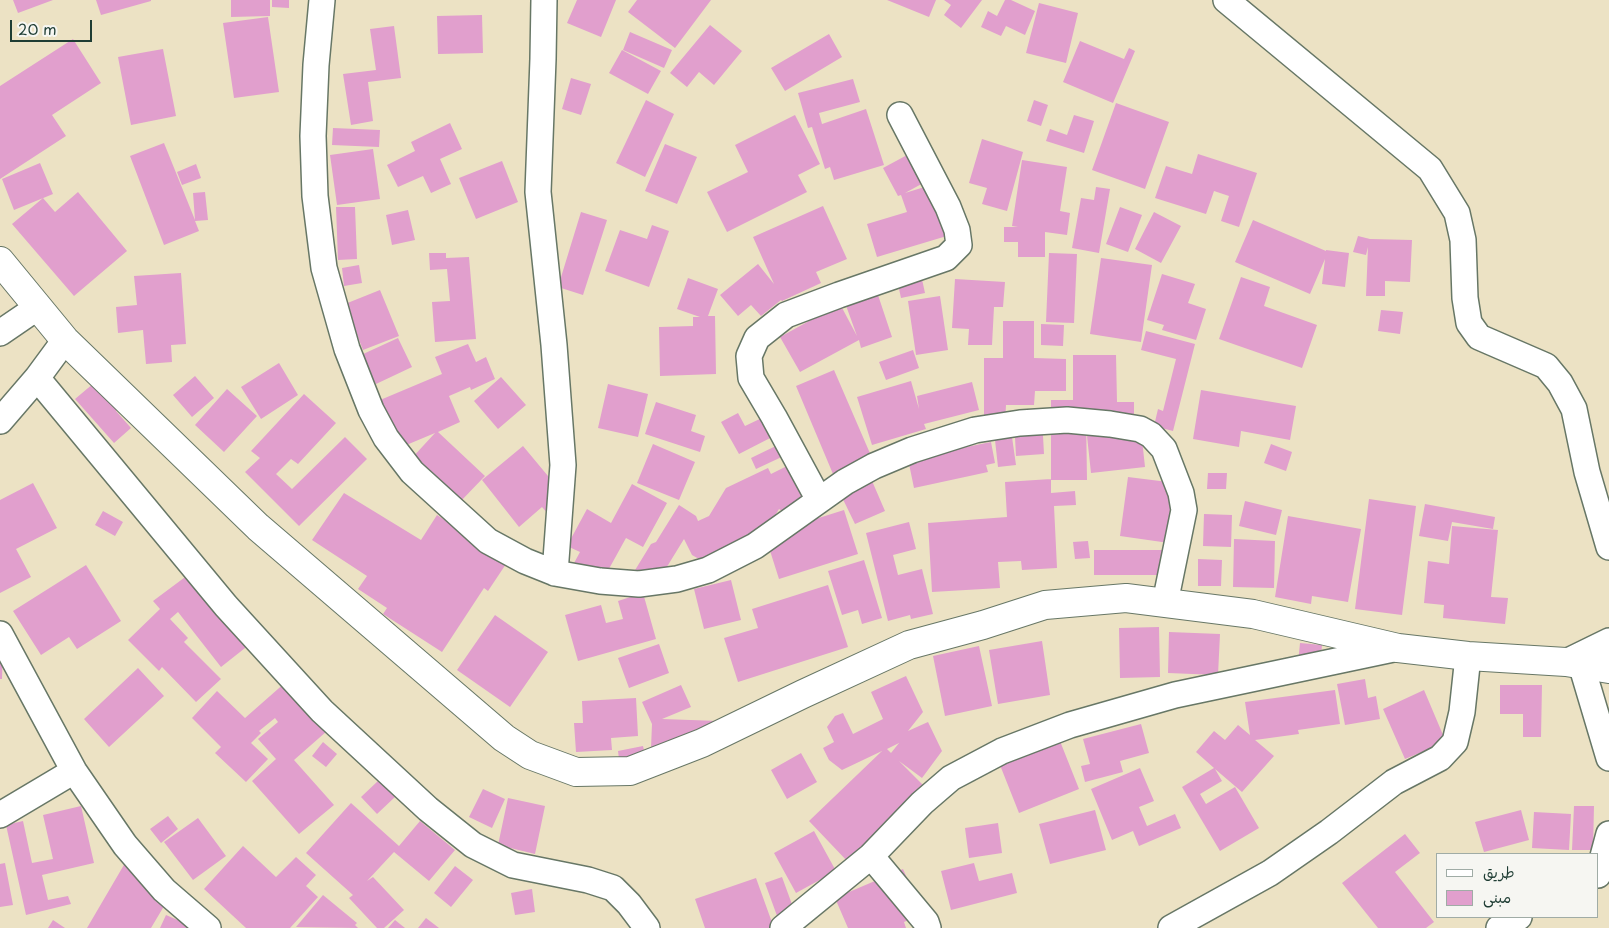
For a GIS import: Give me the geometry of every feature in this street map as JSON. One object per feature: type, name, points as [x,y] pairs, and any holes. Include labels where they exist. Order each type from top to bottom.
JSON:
[{"type":"street","points":[[322,0],[316,65],[313,136],[316,205],[324,268],[347,349],[371,410],[386,438],[412,472],[488,540],[525,561],[555,573],[600,581],[639,584],[677,579],[708,570],[755,546],[845,482],[874,466],[912,450],[975,430],[1020,423],[1068,420],[1140,429],[1151,435],[1164,449],[1184,510],[1165,603]]},
{"type":"street","points":[[544,0],[544,59],[538,192],[554,345],[562,465],[555,573]]},
{"type":"street","points":[[1226,0],[1430,169],[1458,213],[1463,240],[1465,298],[1469,323],[1479,337],[1546,366],[1560,383],[1574,409],[1587,472],[1609,547]]},
{"type":"street","points":[[818,500],[751,378],[749,356],[757,338],[786,315],[946,258],[959,245],[957,230],[948,208],[900,114]]},
{"type":"street","points":[[0,261],[65,340],[258,527],[504,738],[530,755],[576,772],[630,770],[702,743],[909,645],[983,625],[1045,605],[1126,598],[1253,614],[1398,648],[1468,656],[1574,663],[1609,669]]},
{"type":"street","points":[[0,333],[38,307]]},
{"type":"street","points":[[0,421],[37,378],[65,340]]},
{"type":"street","points":[[37,378],[226,606],[322,711],[428,809],[473,845],[513,865],[588,880],[612,888],[629,904],[646,928]]},
{"type":"street","points":[[0,634],[74,771],[125,845],[164,890],[208,928]]},
{"type":"street","points":[[1574,663],[1609,641]]},
{"type":"street","points":[[783,928],[871,856],[922,803],[951,778],[1010,748],[1070,725],[1174,695],[1398,648]]},
{"type":"street","points":[[1171,928],[1270,873],[1329,832],[1394,782],[1440,758],[1455,742],[1462,712],[1468,656]]},
{"type":"street","points":[[1574,663],[1609,758]]},
{"type":"street","points":[[0,815],[74,771]]},
{"type":"street","points":[[1599,871],[1609,834]]},
{"type":"street","points":[[871,856],[926,922],[928,928]]},
{"type":"street","points":[[1500,928],[1517,918]]},
{"type":"building","points":[[13,0],[53,0],[18,13]]},
{"type":"building","points":[[96,0],[151,0],[151,1],[101,15]]},
{"type":"building","points":[[231,0],[270,0],[270,16],[231,17]]},
{"type":"building","points":[[272,0],[289,0],[289,8],[272,7]]},
{"type":"building","points":[[577,0],[616,0],[601,37],[567,23]]},
{"type":"building","points":[[637,0],[711,0],[675,48],[628,12]]},
{"type":"building","points":[[887,0],[936,0],[929,17]]},
{"type":"building","points":[[944,0],[982,0],[961,28],[944,15],[951,5]]},
{"type":"building","points":[[1005,0],[1011,0],[1035,11],[1025,35],[1006,26],[1001,36],[981,27],[988,11],[997,16]]},
{"type":"building","points":[[1039,3],[1078,13],[1066,63],[1026,53]]},
{"type":"building","points":[[482,15],[483,53],[438,54],[437,16]]},
{"type":"building","points":[[268,17],[279,92],[234,98],[223,23]]},
{"type":"building","points":[[710,25],[742,51],[714,85],[699,72],[687,87],[670,73]]},
{"type":"building","points":[[394,26],[401,78],[368,82],[373,121],[351,125],[343,74],[376,70],[370,29]]},
{"type":"building","points":[[630,32],[672,50],[664,68],[623,50]]},
{"type":"building","points":[[829,34],[842,57],[785,91],[771,68]]},
{"type":"building","points":[[73,39],[101,83],[52,115],[66,136],[0,179],[0,86]]},
{"type":"building","points":[[1080,41],[1124,59],[1129,48],[1135,51],[1113,103],[1063,82]]},
{"type":"building","points":[[163,49],[176,116],[131,125],[118,57]]},
{"type":"building","points":[[622,50],[661,71],[648,94],[609,73]]},
{"type":"building","points":[[571,78],[591,84],[581,115],[562,109]]},
{"type":"building","points":[[853,79],[860,102],[819,113],[822,124],[866,109],[884,165],[834,180],[830,167],[825,169],[812,127],[808,128],[798,93]]},
{"type":"building","points":[[646,100],[674,114],[645,177],[616,163]]},
{"type":"building","points":[[1034,100],[1048,105],[1041,126],[1027,121]]},
{"type":"building","points":[[1116,103],[1169,122],[1145,189],[1092,170]]},
{"type":"building","points":[[795,115],[820,164],[798,175],[807,192],[727,232],[707,192],[748,172],[735,145]]},
{"type":"building","points":[[1074,115],[1094,121],[1084,153],[1046,141],[1050,129],[1067,135]]},
{"type":"building","points":[[450,123],[462,149],[440,159],[451,184],[431,193],[423,176],[398,187],[387,165],[415,151],[411,142]]},
{"type":"building","points":[[333,128],[380,130],[379,147],[332,145]]},
{"type":"building","points":[[982,139],[1023,152],[1007,211],[982,204],[987,188],[969,183]]},
{"type":"building","points":[[164,143],[195,220],[193,193],[205,192],[208,220],[195,221],[199,231],[164,245],[130,156]]},
{"type":"building","points":[[665,144],[697,157],[677,204],[645,191]]},
{"type":"building","points":[[922,147],[938,175],[905,193],[944,181],[960,232],[877,257],[867,224],[907,212],[901,195],[898,196],[883,168]]},
{"type":"building","points":[[373,149],[380,199],[337,205],[330,155]]},
{"type":"building","points":[[1198,154],[1257,173],[1239,227],[1221,221],[1229,196],[1214,191],[1206,214],[1155,198],[1166,166],[1192,174]]},
{"type":"building","points":[[1022,160],[1067,167],[1060,211],[1070,213],[1067,235],[1045,232],[1045,257],[1018,257],[1018,242],[1004,242],[1004,227],[1018,227],[1012,226]]},
{"type":"building","points":[[502,161],[518,202],[476,219],[459,178]]},
{"type":"building","points":[[40,163],[53,194],[14,210],[2,179]]},
{"type":"building","points":[[196,164],[201,178],[182,185],[177,172]]},
{"type":"building","points":[[1096,187],[1110,189],[1099,253],[1072,248],[1081,198],[1094,200]]},
{"type":"building","points":[[78,192],[127,251],[74,296],[12,224],[43,198],[55,212]]},
{"type":"building","points":[[823,206],[847,259],[816,272],[821,283],[781,300],[761,316],[751,305],[738,316],[720,295],[758,264],[774,284],[753,237]]},
{"type":"building","points":[[336,207],[355,207],[357,259],[338,260]]},
{"type":"building","points":[[1120,207],[1142,215],[1128,252],[1106,244]]},
{"type":"building","points":[[408,210],[415,240],[392,245],[386,215]]},
{"type":"building","points":[[581,212],[607,220],[583,295],[558,287]]},
{"type":"building","points":[[1154,212],[1181,226],[1161,263],[1135,249]]},
{"type":"building","points":[[1253,220],[1326,251],[1349,253],[1345,287],[1322,284],[1325,259],[1310,294],[1235,262]]},
{"type":"building","points":[[652,225],[669,231],[649,287],[605,271],[620,230],[647,239]]},
{"type":"building","points":[[1358,236],[1370,239],[1412,240],[1410,282],[1385,281],[1385,296],[1366,296],[1368,247],[1366,255],[1353,252]]},
{"type":"building","points":[[429,253],[446,253],[446,258],[469,257],[476,339],[435,342],[432,302],[450,301],[447,269],[430,270]]},
{"type":"building","points":[[1049,253],[1077,254],[1074,323],[1046,322]]},
{"type":"building","points":[[1101,258],[1152,265],[1141,342],[1090,334]]},
{"type":"building","points":[[359,265],[362,283],[344,286],[342,268]]},
{"type":"building","points":[[920,270],[925,293],[901,298],[896,275]]},
{"type":"building","points":[[181,273],[186,344],[171,345],[172,362],[146,364],[143,330],[118,333],[116,307],[137,305],[134,276]]},
{"type":"building","points":[[1162,274],[1195,284],[1188,303],[1206,309],[1196,340],[1162,330],[1164,325],[1147,320]]},
{"type":"building","points":[[1241,277],[1270,287],[1264,306],[1317,325],[1302,368],[1219,339]]},
{"type":"building","points":[[688,278],[718,289],[708,316],[715,316],[716,374],[660,376],[659,327],[693,326],[693,317],[700,317],[677,309]]},
{"type":"building","points":[[955,279],[1005,282],[1003,307],[994,307],[992,345],[968,345],[969,329],[952,328]]},
{"type":"building","points":[[876,289],[892,337],[861,348],[859,340],[800,372],[780,337],[840,304],[857,336],[844,300]]},
{"type":"building","points":[[380,290],[399,336],[363,350],[345,304]]},
{"type":"building","points":[[940,296],[948,350],[916,355],[908,301]]},
{"type":"building","points":[[1381,310],[1403,312],[1400,334],[1378,331]]},
{"type":"building","points":[[1003,321],[1034,321],[1034,358],[1066,359],[1066,391],[1035,391],[1034,405],[1006,405],[1005,423],[984,423],[984,358],[1003,358]]},
{"type":"building","points":[[1041,324],[1064,325],[1063,346],[1041,345]]},
{"type":"building","points":[[1146,331],[1195,344],[1173,431],[1154,426],[1158,409],[1163,411],[1176,359],[1141,350]]},
{"type":"building","points":[[398,338],[412,367],[376,384],[361,355]]},
{"type":"building","points":[[468,344],[476,362],[486,357],[495,379],[471,390],[470,387],[449,396],[460,422],[438,432],[485,476],[459,503],[411,459],[435,433],[392,451],[373,403],[442,374],[435,357]]},
{"type":"building","points":[[913,350],[919,368],[886,380],[879,362]]},
{"type":"building","points":[[1073,355],[1116,355],[1117,402],[1134,402],[1134,416],[1086,416],[1087,480],[1051,480],[1051,400],[1073,400]]},
{"type":"building","points":[[279,363],[298,395],[261,419],[241,387]]},
{"type":"building","points":[[834,370],[872,458],[833,474],[796,386]]},
{"type":"building","points":[[195,376],[214,398],[192,417],[173,395]]},
{"type":"building","points":[[501,377],[526,405],[498,429],[474,401]]},
{"type":"building","points":[[100,378],[124,404],[116,411],[131,428],[114,443],[75,399]]},
{"type":"building","points":[[911,381],[919,409],[917,396],[972,382],[979,410],[924,424],[926,429],[872,445],[857,397]]},
{"type":"building","points":[[608,384],[648,394],[638,437],[598,428]]},
{"type":"building","points":[[227,389],[257,416],[224,452],[195,425]]},
{"type":"building","points":[[1201,390],[1296,406],[1290,440],[1241,431],[1239,447],[1193,439]]},
{"type":"building","points":[[304,394],[336,423],[298,464],[291,459],[276,474],[292,489],[345,437],[367,459],[299,526],[245,472],[260,458],[251,451]]},
{"type":"building","points":[[656,402],[696,415],[691,431],[705,436],[700,452],[645,434]]},
{"type":"building","points":[[738,413],[745,426],[766,416],[776,435],[739,454],[721,422]]},
{"type":"building","points":[[1042,418],[1044,454],[1016,456],[1014,419]]},
{"type":"building","points":[[1141,430],[1145,467],[1091,473],[1087,436]]},
{"type":"building","points":[[1012,437],[1016,465],[998,467],[995,440]]},
{"type":"building","points":[[991,442],[995,463],[986,465],[988,472],[914,488],[908,459]]},
{"type":"building","points":[[782,443],[788,454],[756,469],[751,458]]},
{"type":"building","points":[[653,444],[695,462],[679,500],[637,483]]},
{"type":"building","points":[[1271,444],[1292,452],[1286,471],[1264,463]]},
{"type":"building","points":[[523,446],[568,500],[549,515],[542,507],[519,527],[482,480]]},
{"type":"building","points":[[799,460],[819,500],[788,515],[779,509],[760,540],[721,554],[716,551],[699,559],[692,555],[684,539],[657,583],[629,580],[651,544],[656,542],[679,505],[696,516],[698,521],[709,516],[726,488],[768,468],[771,474]]},
{"type":"building","points":[[1208,473],[1227,473],[1226,489],[1207,489]]},
{"type":"building","points":[[869,474],[885,511],[855,524],[838,489]]},
{"type":"building","points":[[1128,477],[1184,484],[1176,544],[1120,536]]},
{"type":"building","points":[[1051,479],[1051,493],[1075,491],[1076,505],[1054,506],[1057,568],[1022,570],[1021,561],[998,562],[1000,588],[932,592],[928,523],[1007,517],[1005,482]]},
{"type":"building","points":[[33,483],[57,528],[16,549],[31,577],[0,593],[0,500]]},
{"type":"building","points":[[632,484],[667,503],[643,547],[626,538],[605,576],[567,576],[580,552],[567,546],[587,509],[611,523]]},
{"type":"building","points":[[344,493],[421,540],[437,515],[508,561],[488,591],[484,588],[442,652],[383,614],[387,608],[358,589],[367,576],[312,540]]},
{"type":"building","points":[[1369,499],[1416,506],[1402,615],[1355,609]]},
{"type":"building","points":[[1245,501],[1282,510],[1276,535],[1239,526]]},
{"type":"building","points":[[1425,504],[1495,517],[1493,529],[1452,522],[1448,541],[1419,536]]},
{"type":"building","points":[[844,510],[858,554],[779,579],[765,535]]},
{"type":"building","points":[[103,511],[123,522],[115,536],[95,525]]},
{"type":"building","points":[[1204,514],[1232,515],[1231,547],[1203,546]]},
{"type":"building","points":[[1288,516],[1361,529],[1348,602],[1312,596],[1311,604],[1275,597]]},
{"type":"building","points":[[909,522],[916,549],[893,555],[898,575],[922,569],[933,614],[911,619],[910,615],[888,621],[866,533]]},
{"type":"building","points":[[1452,526],[1498,530],[1491,597],[1508,598],[1505,624],[1443,618],[1444,605],[1424,603],[1428,561],[1449,564]]},
{"type":"building","points":[[1234,539],[1275,541],[1274,588],[1233,587]]},
{"type":"building","points":[[1088,541],[1090,558],[1075,559],[1073,542]]},
{"type":"building","points":[[1094,550],[1164,550],[1164,575],[1094,575]]},
{"type":"building","points":[[1198,559],[1222,560],[1221,586],[1198,586]]},
{"type":"building","points":[[864,560],[882,618],[862,624],[858,610],[842,615],[828,571]]},
{"type":"building","points":[[204,563],[259,637],[221,667],[178,612],[170,619],[188,638],[184,642],[221,679],[196,702],[162,667],[159,671],[128,640],[160,609],[153,601]]},
{"type":"building","points":[[86,565],[121,621],[77,649],[69,637],[41,655],[13,611]]},
{"type":"building","points":[[731,580],[741,620],[704,629],[694,589]]},
{"type":"building","points":[[828,585],[848,647],[738,682],[724,638],[758,628],[752,609]]},
{"type":"building","points":[[643,593],[656,639],[578,661],[565,615],[601,605],[606,623],[623,619],[618,601]]},
{"type":"building","points":[[495,615],[548,652],[510,707],[457,670]]},
{"type":"building","points":[[1159,627],[1160,677],[1120,678],[1119,628]]},
{"type":"building","points":[[1169,632],[1220,634],[1218,675],[1168,673]]},
{"type":"building","points":[[1042,641],[1050,695],[998,704],[989,650]]},
{"type":"building","points":[[1300,643],[1322,645],[1319,676],[1297,674]]},
{"type":"building","points":[[659,644],[669,673],[629,688],[618,658]]},
{"type":"building","points":[[0,645],[3,645],[2,679],[0,679]]},
{"type":"building","points":[[979,646],[992,706],[945,716],[933,656]]},
{"type":"building","points":[[138,668],[164,696],[109,747],[84,719]]},
{"type":"building","points":[[295,674],[335,724],[294,760],[334,805],[299,834],[252,781],[276,759],[258,739],[278,722],[275,718],[259,731],[261,733],[251,743],[268,759],[246,782],[215,753],[221,747],[192,718],[217,691],[245,718]]},
{"type":"building","points":[[906,676],[923,712],[908,731],[928,722],[942,751],[922,778],[899,761],[926,788],[849,863],[809,821],[882,751],[842,770],[829,760],[823,748],[834,742],[827,727],[835,716],[843,713],[853,734],[883,719],[871,692]],"holes":[[[899,743],[891,753],[887,749]]]},
{"type":"building","points":[[1365,679],[1368,698],[1376,696],[1380,719],[1345,725],[1337,684]]},
{"type":"building","points":[[681,685],[691,707],[662,719],[719,721],[718,751],[651,748],[652,724],[642,702]]},
{"type":"building","points":[[1500,685],[1542,685],[1541,737],[1523,737],[1523,714],[1500,714]]},
{"type":"building","points":[[1335,690],[1340,724],[1298,730],[1299,734],[1255,740],[1274,756],[1242,792],[1215,769],[1222,781],[1200,794],[1206,804],[1235,787],[1259,828],[1220,851],[1182,787],[1214,768],[1196,752],[1214,731],[1225,740],[1238,725],[1250,735],[1245,702]]},
{"type":"building","points":[[1424,690],[1446,742],[1405,759],[1383,709]]},
{"type":"building","points":[[636,698],[638,736],[611,738],[612,750],[576,752],[574,723],[583,723],[582,701]]},
{"type":"building","points":[[1141,724],[1149,753],[1120,761],[1123,772],[1085,782],[1081,766],[1090,764],[1083,739]]},
{"type":"building","points":[[1056,731],[1079,789],[1019,813],[996,755]]},
{"type":"building","points":[[323,742],[337,754],[326,767],[312,756]]},
{"type":"building","points":[[643,746],[645,755],[619,759],[618,751]]},
{"type":"building","points":[[801,753],[817,782],[787,799],[771,770]]},
{"type":"building","points":[[1140,768],[1154,801],[1139,807],[1147,826],[1175,814],[1181,828],[1139,846],[1133,831],[1112,840],[1091,789]]},
{"type":"building","points":[[379,780],[395,797],[377,814],[361,797]]},
{"type":"building","points":[[483,789],[505,799],[492,828],[469,817]]},
{"type":"building","points":[[508,798],[545,806],[535,854],[498,845]]},
{"type":"building","points":[[351,803],[399,846],[420,821],[455,850],[429,881],[394,852],[367,881],[373,877],[404,910],[384,928],[377,928],[349,898],[353,895],[306,853]]},
{"type":"building","points":[[81,806],[94,863],[42,875],[48,900],[68,896],[71,904],[26,915],[6,825],[23,821],[32,863],[53,859],[43,815]]},
{"type":"building","points":[[1574,806],[1594,806],[1593,850],[1572,850]]},
{"type":"building","points":[[1095,810],[1106,850],[1050,864],[1039,824]]},
{"type":"building","points":[[1521,810],[1529,840],[1484,852],[1475,822]]},
{"type":"building","points":[[1534,812],[1571,814],[1569,850],[1532,848]]},
{"type":"building","points":[[168,816],[178,829],[161,843],[150,829]]},
{"type":"building","points":[[198,818],[226,856],[193,880],[164,842]]},
{"type":"building","points":[[998,823],[1002,853],[969,858],[965,828]]},
{"type":"building","points":[[814,831],[836,871],[796,893],[774,853]]},
{"type":"building","points":[[1405,834],[1420,853],[1395,872],[1434,922],[1426,928],[1378,928],[1342,883]]},
{"type":"building","points":[[243,846],[276,877],[296,857],[316,875],[306,886],[318,897],[290,928],[246,928],[204,889]]},
{"type":"building","points":[[128,858],[176,886],[151,928],[87,928]]},
{"type":"building","points":[[5,863],[13,905],[0,907],[0,864]]},
{"type":"building","points":[[974,863],[979,881],[1012,873],[1017,893],[951,910],[941,871]]},
{"type":"building","points":[[455,866],[473,880],[451,907],[434,893]]},
{"type":"building","points":[[903,869],[923,914],[904,922],[906,928],[848,928],[835,898]]},
{"type":"building","points":[[782,877],[797,918],[780,924],[765,883]]},
{"type":"building","points":[[756,878],[774,928],[705,928],[695,899]]},
{"type":"building","points":[[532,889],[535,912],[515,915],[511,893]]},
{"type":"building","points":[[323,895],[357,923],[355,925],[358,928],[296,927]]},
{"type":"building","points":[[166,915],[196,928],[160,928]]},
{"type":"building","points":[[426,918],[439,928],[418,928]]},
{"type":"building","points":[[53,920],[65,928],[48,928]]},
{"type":"building","points":[[395,920],[405,928],[388,928]]}]
